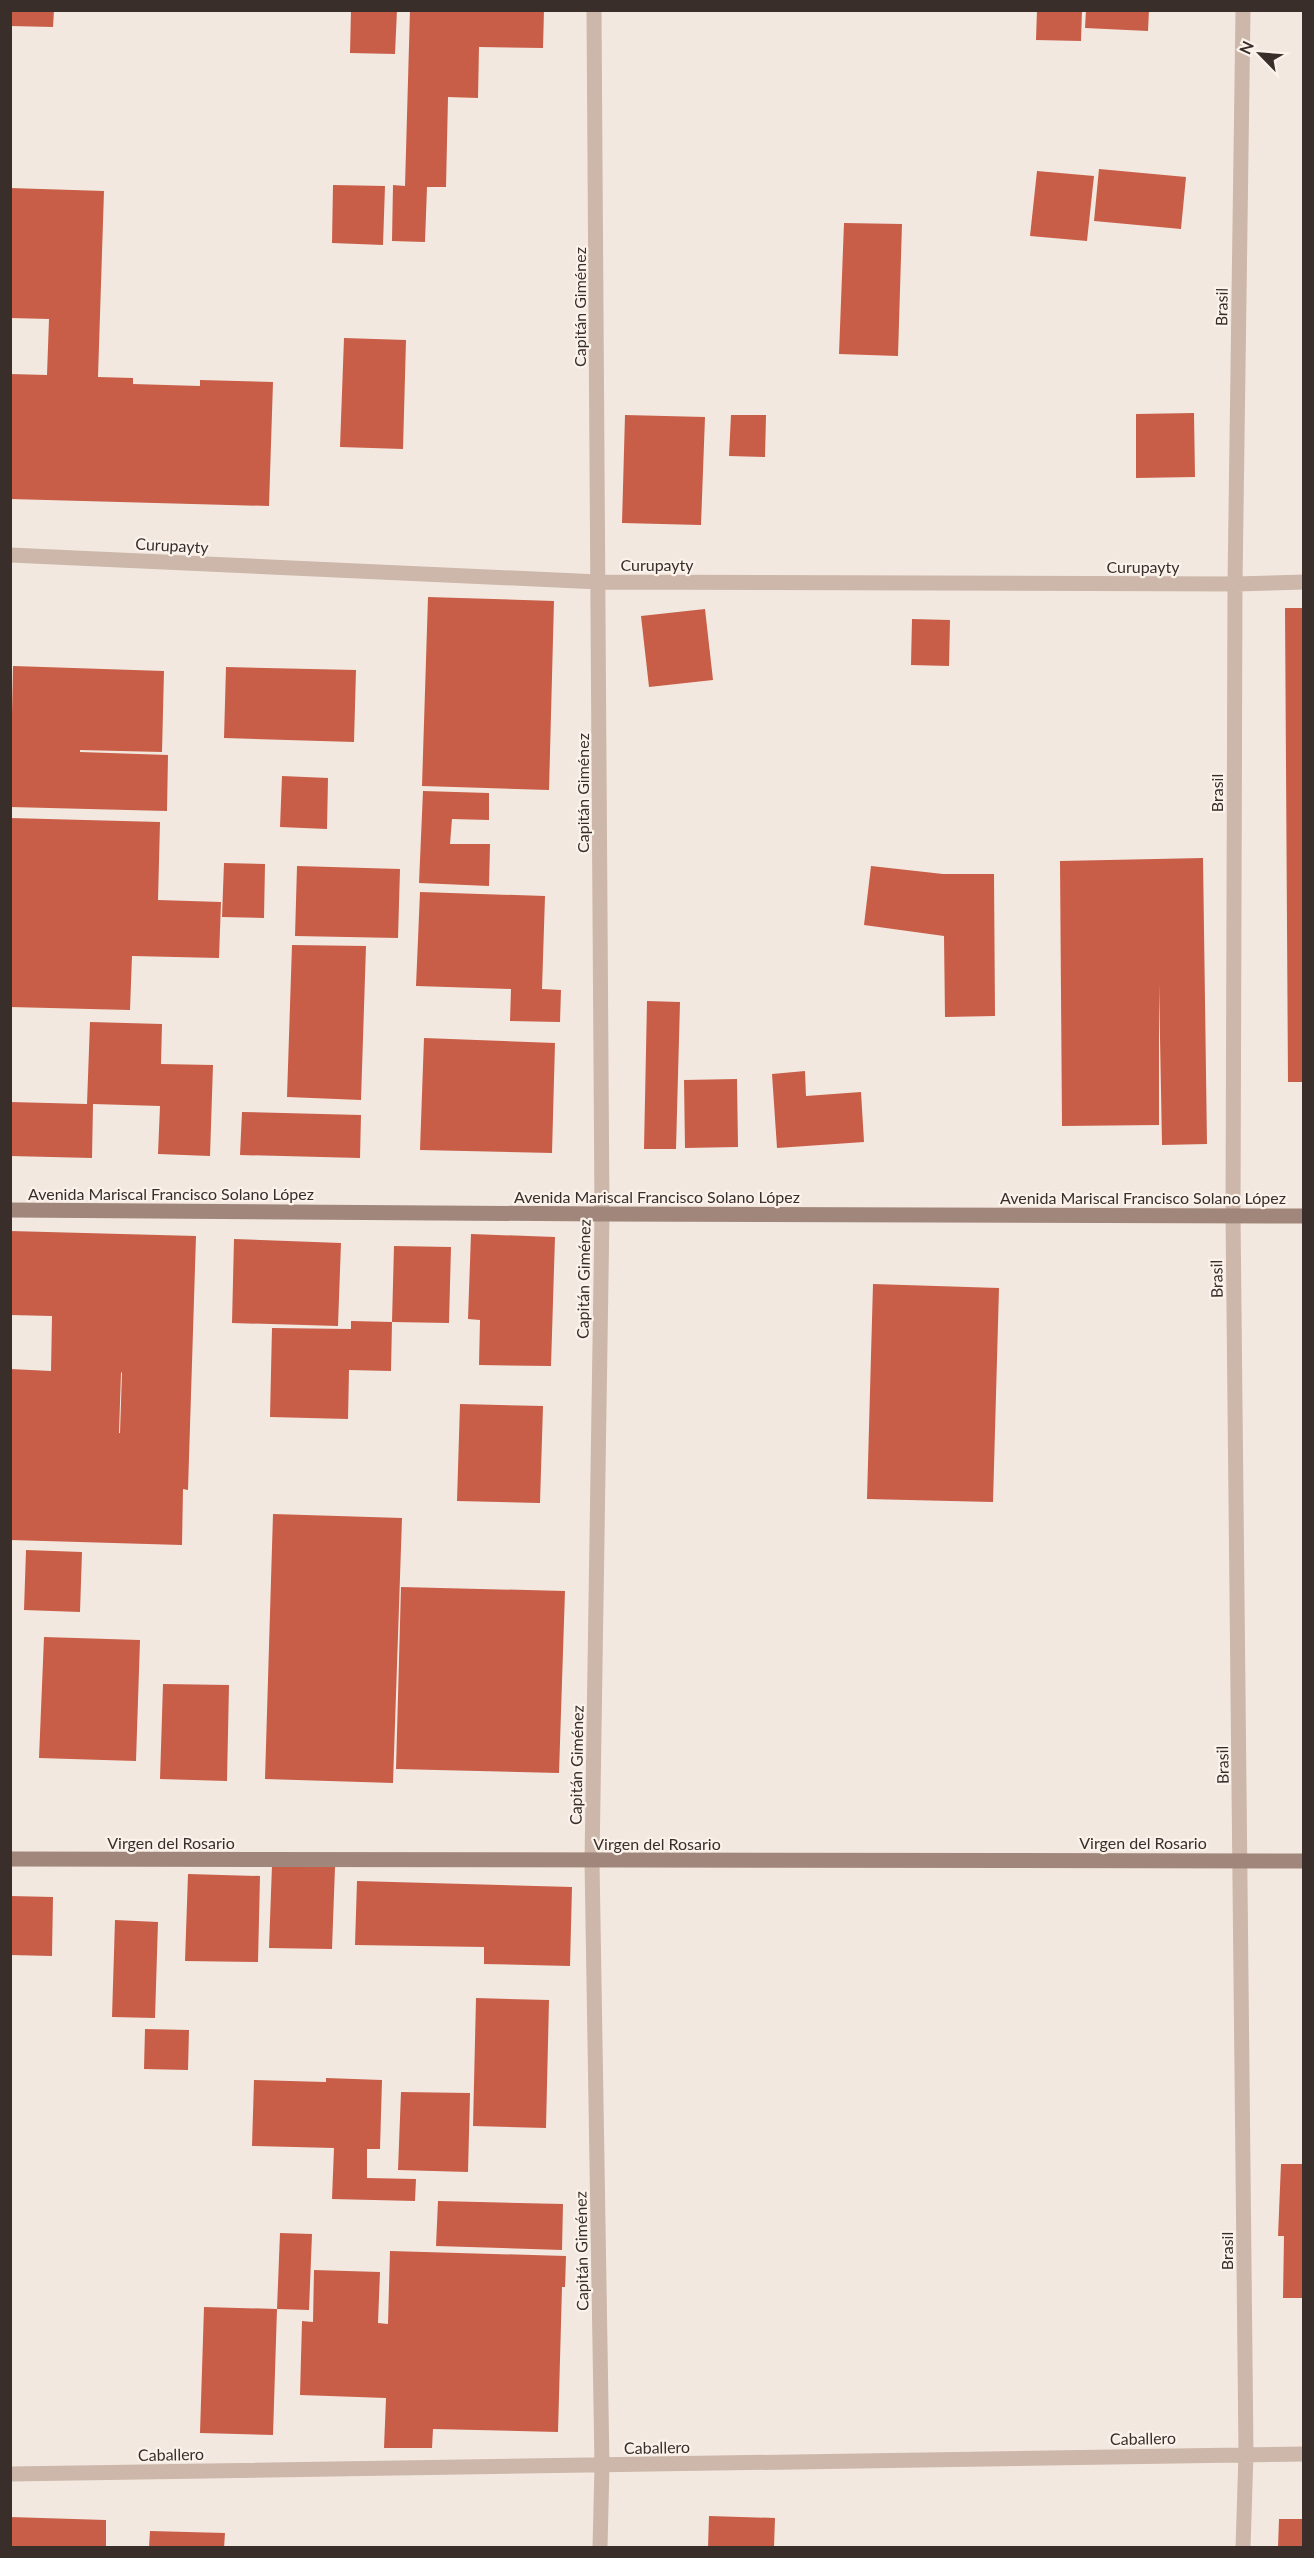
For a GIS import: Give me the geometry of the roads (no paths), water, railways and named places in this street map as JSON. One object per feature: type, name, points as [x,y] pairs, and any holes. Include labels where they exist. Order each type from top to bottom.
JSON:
[{"type":"main road","name":"Avenida Mariscal Francisco Solano López","points":[[10,1210],[602,1215],[1304,1216]]},
{"type":"main road","name":"Virgen del Rosario","points":[[10,1859],[1304,1861]]},
{"type":"street","name":"Capitán Giménez","points":[[594,10],[602,1215],[592,1861],[602,2466],[600,2547]]},
{"type":"street","name":"Brasil","points":[[1243,10],[1235,584],[1233,1215],[1246,2454],[1243,2547]]},
{"type":"street","name":"Curupayty","points":[[10,555],[599,582],[1235,584],[1304,582]]},
{"type":"street","name":"Caballero","points":[[10,2474],[1304,2454]]}]
